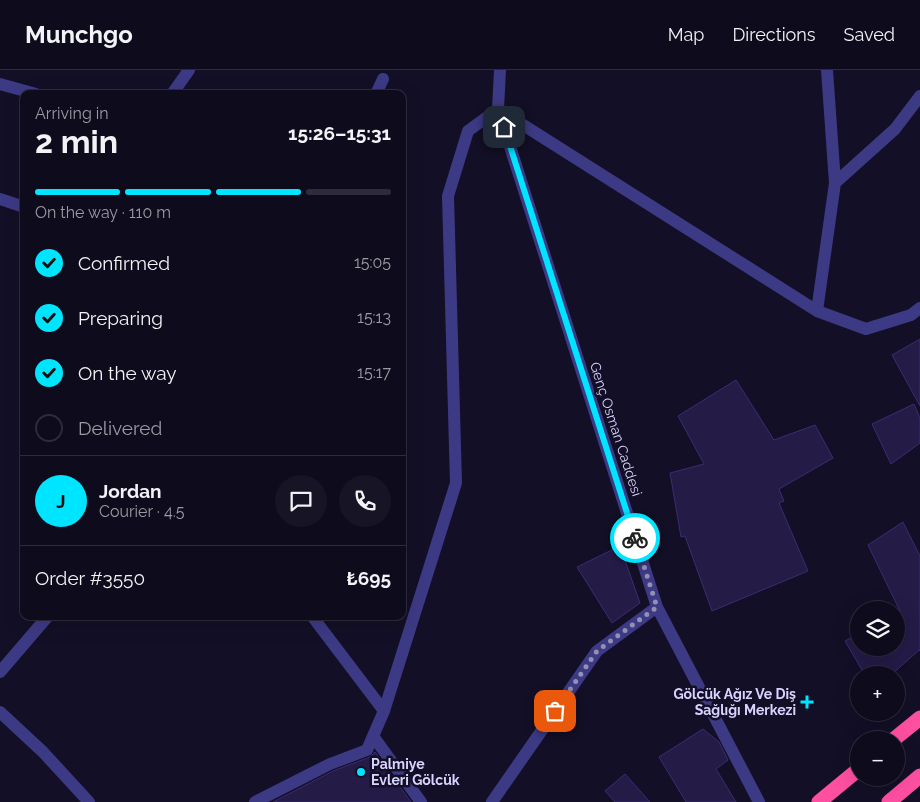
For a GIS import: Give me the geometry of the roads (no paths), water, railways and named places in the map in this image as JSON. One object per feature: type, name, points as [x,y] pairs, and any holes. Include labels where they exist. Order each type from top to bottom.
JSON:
[{"type":"highway","points":[[905,731],[920,718]]},
{"type":"highway","points":[[819,802],[850,776]]},
{"type":"highway","points":[[889,802],[920,776]]},
{"type":"street","points":[[175,90],[189,70]]},
{"type":"street","points":[[498,109],[500,70]]},
{"type":"street","points":[[817,311],[835,184],[827,70]]},
{"type":"street","points":[[378,90],[383,79]]},
{"type":"street","points":[[0,84],[22,90]]},
{"type":"street","points":[[835,184],[895,129],[920,96]]},
{"type":"street","points":[[498,109],[817,311],[866,329],[911,316],[920,308]]},
{"type":"street","points":[[255,802],[330,764],[367,750],[384,710],[456,483],[448,196],[468,131],[498,109]]},
{"type":"street","name":"Genç Osman Caddesi","points":[[498,109],[657,607],[759,802]]},
{"type":"street","points":[[0,199],[20,206]]},
{"type":"street","points":[[492,802],[597,651],[657,607]]},
{"type":"street","points":[[0,672],[45,620]]},
{"type":"street","points":[[315,620],[384,710]]},
{"type":"street","points":[[0,712],[43,752],[89,802]]},
{"type":"street","points":[[373,736],[421,802]]},
{"type":"place","name":"Gölcük Ağız Ve Diş Sağlığı Merkezi","points":[[807,702]]},
{"type":"place","name":"Palmiye Evleri Gölcük","points":[[361,772]]}]
